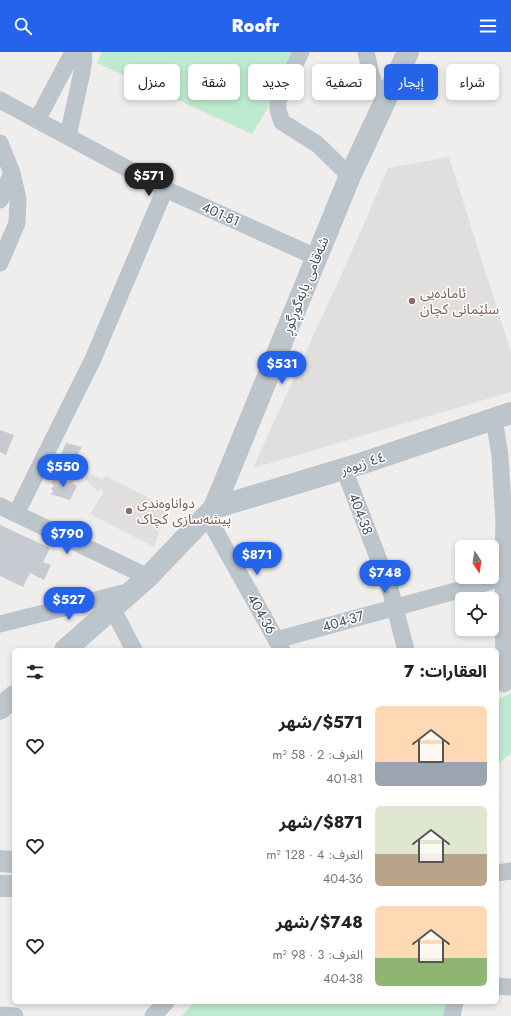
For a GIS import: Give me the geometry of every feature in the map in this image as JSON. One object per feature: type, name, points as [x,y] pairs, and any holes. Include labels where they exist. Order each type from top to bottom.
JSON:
[{"type":"street","points":[[37,120],[73,52]]},
{"type":"street","points":[[68,136],[82,72],[84,59],[83,52]]},
{"type":"street","points":[[301,52],[278,101],[278,110],[282,122],[317,144],[350,176]]},
{"type":"street","points":[[366,52],[376,88],[384,92]]},
{"type":"street","name":"شەقامی بابەگوڕگوڕ","points":[[402,64],[408,52]]},
{"type":"street","name":"401-81","points":[[0,100],[165,189],[316,257]]},
{"type":"street","name":"شەقامی بابەگوڕگوڕ","points":[[67,648],[148,577],[211,512],[350,176],[385,100]]},
{"type":"street","points":[[0,143],[12,173],[18,199],[18,223],[0,263]]},
{"type":"street","points":[[0,200],[12,173]]},
{"type":"street","points":[[16,514],[93,359],[165,189]]},
{"type":"street","points":[[502,416],[500,456],[508,522],[507,559],[503,578],[504,684]]},
{"type":"street","name":"٤٤ زیوەر","points":[[211,512],[502,416]]},
{"type":"street","name":"404-38","points":[[344,469],[390,589],[405,648]]},
{"type":"street","points":[[0,506],[148,577]]},
{"type":"street","name":"404-36","points":[[211,512],[279,645]]},
{"type":"street","name":"404-37","points":[[279,645],[394,606],[503,578]]},
{"type":"street","points":[[0,624],[131,591]]},
{"type":"street","points":[[112,608],[133,648]]},
{"type":"street","points":[[0,709],[12,698]]},
{"type":"street","points":[[0,861],[12,862]]},
{"type":"street","points":[[499,873],[511,871]]},
{"type":"street","points":[[0,886],[12,886]]},
{"type":"street","points":[[499,986],[511,987]]},
{"type":"street","points":[[153,1016],[164,1004]]},
{"type":"street","points":[[452,1016],[455,1004]]},
{"type":"street","points":[[0,1015],[14,1016]]},
{"type":"shaded area","name":"ئامادەیی سلێمانی کچان","points":[[449,157],[511,352],[511,392],[253,468],[353,249],[388,168]]},
{"type":"shaded area","name":"دواناوەندی پیشەسازی کچاک","points":[[90,474],[102,479],[106,476],[167,507],[154,547],[90,514],[103,493],[101,488],[98,492],[85,478]]},
{"type":"green space","points":[[101,52],[299,52],[294,64],[248,64],[248,100],[272,100],[252,134],[178,100],[180,100],[180,64],[124,64],[124,75],[97,63]]},
{"type":"green space","points":[[511,693],[511,753],[499,764],[499,699]]},
{"type":"green space","points":[[192,1004],[462,1004],[460,1016],[182,1016]]},
{"type":"building","points":[[0,430],[14,435],[6,455],[0,452]]},
{"type":"building","points":[[66,443],[82,447],[68,470],[55,468]]},
{"type":"building","points":[[57,476],[63,482],[67,482],[73,478],[75,479],[72,483],[77,486],[70,500],[50,494],[53,492],[51,489],[54,486],[51,482]]},
{"type":"building","points":[[0,525],[50,548],[43,562],[51,565],[44,580],[30,573],[23,587],[0,576]]},
{"type":"place","name":"ئامادەیی سلێمانی کچان","points":[[412,301]]},
{"type":"place","name":"دواناوەندی پیشەسازی کچاک","points":[[129,511]]}]
